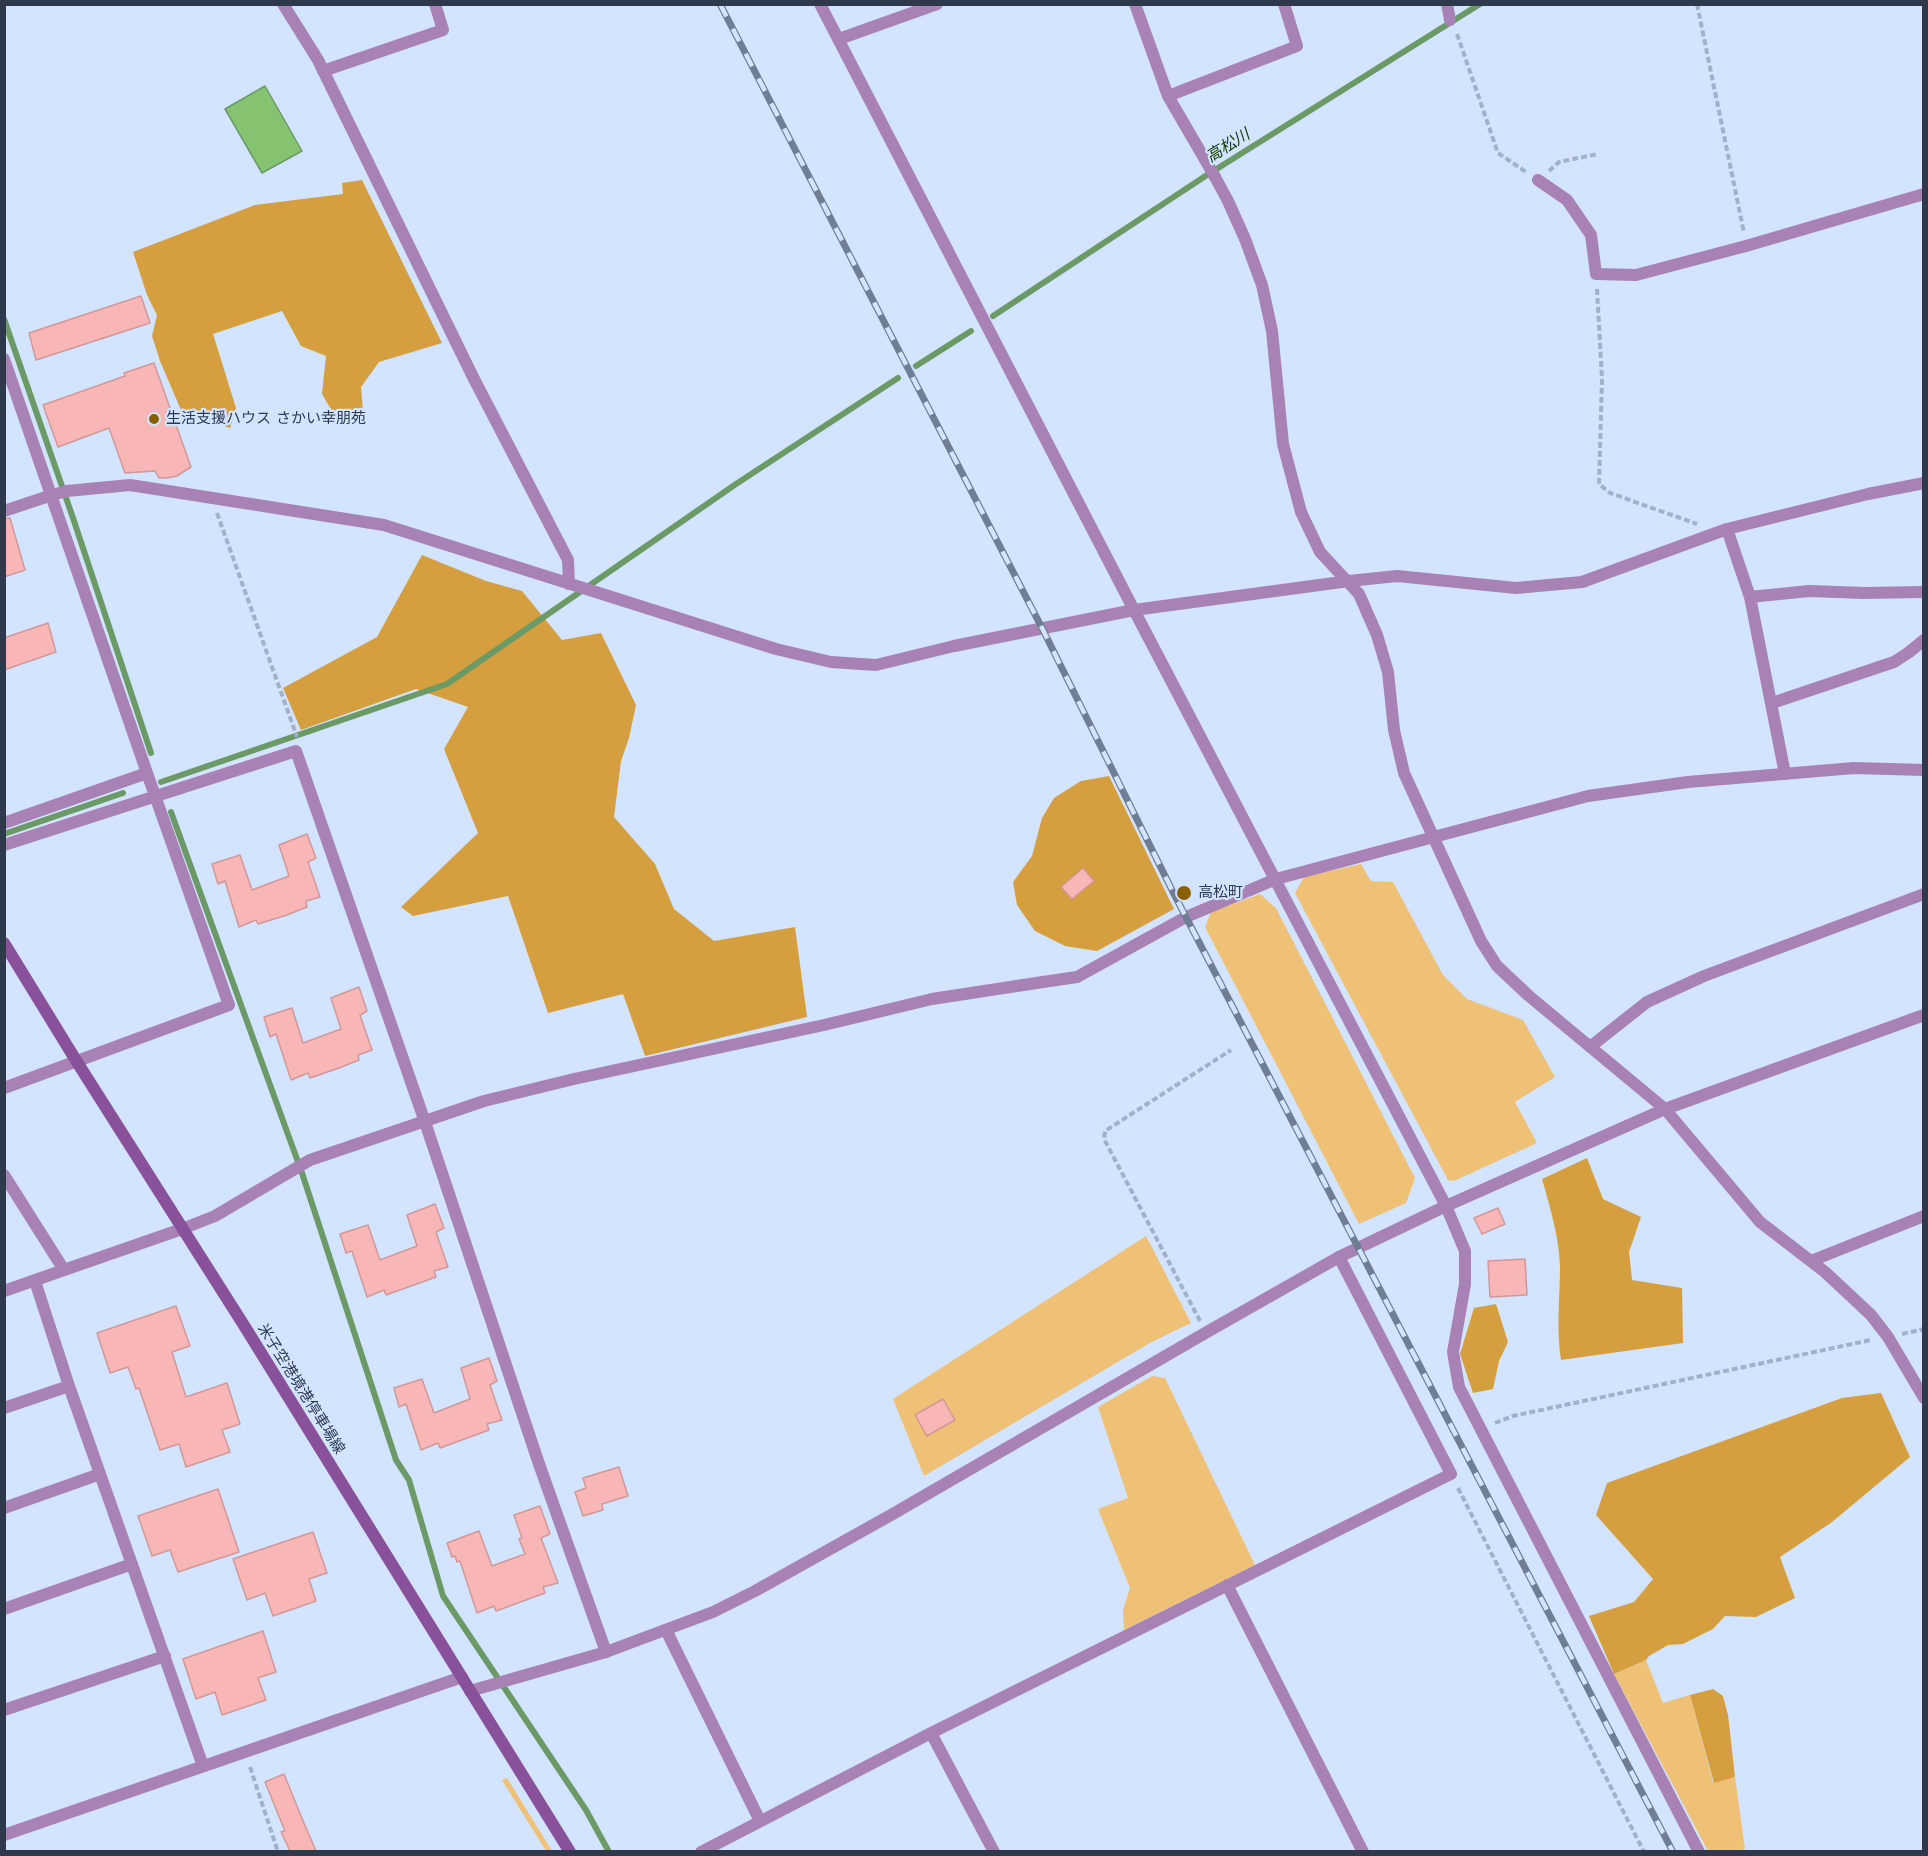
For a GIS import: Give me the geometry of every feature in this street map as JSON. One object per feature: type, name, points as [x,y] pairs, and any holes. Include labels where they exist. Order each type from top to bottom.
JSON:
[{"type":"main road","name":"米子空港境港停車場線","points":[[4,943],[570,1851]]},
{"type":"street","points":[[283,4],[323,71],[473,376],[568,560],[569,584]]},
{"type":"street","points":[[323,71],[442,30],[435,4]]},
{"type":"street","points":[[820,4],[1446,1206],[1465,1251],[1465,1284],[1453,1352],[1459,1388],[1699,1851]]},
{"type":"street","points":[[839,39],[937,4]]},
{"type":"street","points":[[1135,4],[1168,96],[1228,201],[1262,285],[1272,331],[1282,444],[1301,512],[1320,552],[1359,594],[1380,645],[1388,672],[1394,730],[1404,773],[1481,941],[1497,966],[1529,996],[1665,1109],[1760,1222],[1811,1261],[1871,1315],[1888,1336],[1923,1398]]},
{"type":"street","points":[[1168,96],[1298,46],[1284,4]]},
{"type":"street","points":[[1447,4],[1452,24]]},
{"type":"street","points":[[1538,180],[1567,200],[1590,235],[1596,274],[1636,275],[1746,246],[1923,194]]},
{"type":"street","points":[[4,359],[58,493],[147,773],[229,1005],[4,1088]]},
{"type":"street","points":[[4,511],[58,493],[130,485],[384,525],[776,649],[831,662],[876,665],[954,646],[1134,610],[1349,581],[1397,576],[1516,588],[1582,582],[1726,529],[1923,483]]},
{"type":"street","points":[[1726,529],[1750,597],[1785,774]]},
{"type":"street","points":[[1750,597],[1809,591],[1923,592]]},
{"type":"street","points":[[1772,703],[1894,662],[1923,640]]},
{"type":"street","points":[[4,845],[296,751],[425,1122],[539,1464],[606,1652]]},
{"type":"street","points":[[4,1291],[216,1216],[310,1160],[484,1101],[574,1079],[813,1028],[932,999],[1077,977],[1186,918],[1276,879],[1588,796],[1688,782],[1854,768],[1923,770]]},
{"type":"street","points":[[4,823],[147,773]]},
{"type":"street","points":[[1590,1047],[1647,1002],[1704,976],[1923,894]]},
{"type":"street","points":[[470,1691],[606,1652],[713,1612],[901,1509],[1339,1257],[1446,1206],[1665,1109],[1923,1015]]},
{"type":"street","points":[[4,1175],[64,1270]]},
{"type":"street","points":[[1811,1261],[1923,1216]]},
{"type":"street","points":[[701,1851],[931,1732],[1451,1474],[1339,1257]]},
{"type":"street","points":[[35,1281],[69,1386],[203,1766]]},
{"type":"street","points":[[4,1408],[69,1386]]},
{"type":"street","points":[[4,1508],[100,1474]]},
{"type":"street","points":[[4,1609],[132,1564]]},
{"type":"street","points":[[1227,1585],[1363,1851]]},
{"type":"street","points":[[666,1630],[760,1821]]},
{"type":"street","points":[[4,1710],[165,1656]]},
{"type":"street","points":[[4,1835],[462,1677]]},
{"type":"street","points":[[931,1732],[994,1851]]},
{"type":"path","points":[[1697,4],[1746,246]]},
{"type":"path","points":[[1452,24],[1498,153],[1538,180],[1559,162],[1598,154]]},
{"type":"path","points":[[1596,274],[1602,380],[1599,484],[1610,493],[1704,526],[1711,535]]},
{"type":"path","points":[[212,498],[294,730]]},
{"type":"path","points":[[1207,1332],[1104,1139],[1105,1131],[1231,1050]]},
{"type":"path","points":[[1480,1428],[1513,1416],[1923,1329]]},
{"type":"path","points":[[1451,1474],[1643,1850],[1636,1851]]},
{"type":"path","points":[[245,1753],[278,1851]]},
{"type":"shaded area","points":[[265,86],[302,151],[262,173],[225,109]]},
{"type":"shaded area","points":[[362,180],[442,343],[379,362],[361,387],[363,411],[336,418],[322,394],[326,356],[301,346],[282,311],[213,334],[236,408],[230,428],[181,410],[152,336],[157,315],[147,295],[133,252],[255,205],[343,194],[342,183]]},
{"type":"shaded area","points":[[422,555],[486,581],[522,591],[562,640],[601,633],[636,705],[621,761],[614,817],[655,864],[674,909],[714,941],[795,927],[807,1017],[645,1056],[623,994],[548,1013],[508,896],[413,916],[401,907],[478,833],[444,749],[468,707],[416,689],[301,730],[283,688],[377,637]]},
{"type":"shaded area","points":[[1109,776],[1174,909],[1097,951],[1065,946],[1035,931],[1017,905],[1013,882],[1032,856],[1042,818],[1054,798],[1081,781]]},
{"type":"shaded area","points":[[1361,864],[1371,881],[1393,882],[1443,975],[1467,999],[1523,1020],[1555,1077],[1515,1102],[1537,1143],[1454,1181],[1448,1180],[1295,893],[1304,877]]},
{"type":"shaded area","points":[[1260,894],[1276,908],[1415,1178],[1406,1203],[1359,1224],[1205,927],[1211,912]]},
{"type":"shaded area","points":[[1587,1158],[1603,1199],[1641,1217],[1629,1252],[1632,1280],[1682,1288],[1683,1343],[1561,1360],[1558,1325],[1560,1266],[1558,1244],[1542,1179]]},
{"type":"shaded area","points":[[1146,1236],[1191,1323],[1150,1343],[924,1476],[893,1399]]},
{"type":"shaded area","points":[[1496,1304],[1508,1342],[1499,1361],[1493,1389],[1473,1393],[1460,1354],[1474,1308]]},
{"type":"shaded area","points":[[1152,1376],[1165,1378],[1255,1565],[1124,1630],[1123,1610],[1130,1588],[1098,1509],[1128,1498],[1098,1407]]},
{"type":"shaded area","points":[[1881,1393],[1910,1457],[1832,1522],[1780,1557],[1795,1598],[1756,1617],[1725,1616],[1713,1629],[1683,1644],[1668,1645],[1646,1660],[1614,1674],[1589,1616],[1634,1602],[1653,1579],[1596,1515],[1607,1483],[1842,1398]]},
{"type":"shaded area","points":[[1646,1660],[1663,1703],[1690,1695],[1713,1782],[1735,1777],[1745,1849],[1708,1851],[1614,1674]]},
{"type":"shaded area","points":[[1713,1689],[1723,1696],[1728,1715],[1735,1777],[1714,1783],[1690,1695]]},
{"type":"shaded area","points":[[507,1778],[552,1851],[546,1851],[502,1780]]},
{"type":"building","points":[[141,296],[150,323],[36,360],[29,333]]},
{"type":"building","points":[[154,363],[191,467],[177,476],[167,478],[159,478],[155,471],[125,473],[109,428],[58,447],[43,405],[125,376],[124,373]]},
{"type":"building","points":[[10,518],[25,570],[4,577],[4,519]]},
{"type":"building","points":[[48,623],[56,652],[4,670],[4,638]]},
{"type":"building","points":[[307,834],[316,858],[308,862],[320,897],[306,901],[307,907],[287,915],[258,924],[256,920],[239,927],[225,881],[218,884],[212,864],[240,855],[252,890],[289,876],[279,845]]},
{"type":"building","points":[[1083,868],[1094,881],[1072,899],[1061,887]]},
{"type":"building","points":[[359,987],[367,1011],[360,1015],[372,1050],[358,1055],[359,1060],[339,1068],[310,1078],[308,1073],[291,1080],[276,1034],[270,1037],[264,1017],[292,1008],[303,1043],[341,1029],[331,998]]},
{"type":"building","points":[[435,1204],[444,1228],[436,1232],[448,1267],[434,1271],[436,1277],[386,1295],[384,1290],[367,1297],[352,1251],[346,1253],[340,1234],[368,1225],[380,1260],[417,1246],[407,1215]]},
{"type":"building","points":[[1498,1208],[1505,1224],[1482,1234],[1474,1218]]},
{"type":"building","points":[[1525,1259],[1527,1295],[1490,1297],[1488,1261]]},
{"type":"building","points":[[176,1306],[190,1346],[172,1352],[186,1397],[227,1383],[240,1424],[222,1430],[230,1452],[186,1467],[179,1444],[160,1450],[139,1388],[136,1389],[128,1367],[110,1373],[97,1333]]},
{"type":"building","points":[[489,1358],[497,1381],[490,1385],[502,1420],[487,1424],[489,1430],[440,1448],[438,1443],[421,1450],[406,1404],[399,1407],[394,1388],[422,1379],[434,1413],[470,1399],[461,1368]]},
{"type":"building","points":[[943,1399],[955,1420],[927,1436],[915,1415]]},
{"type":"building","points":[[619,1467],[628,1496],[602,1504],[603,1510],[583,1516],[575,1492],[586,1488],[583,1478]]},
{"type":"building","points":[[218,1489],[239,1552],[178,1572],[170,1550],[152,1556],[138,1516]]},
{"type":"building","points":[[540,1506],[550,1534],[541,1538],[558,1583],[543,1587],[545,1593],[496,1611],[494,1606],[477,1613],[460,1561],[457,1562],[455,1556],[452,1557],[447,1543],[479,1531],[492,1566],[525,1554],[514,1515]]},
{"type":"building","points":[[313,1532],[327,1573],[309,1579],[316,1601],[273,1616],[265,1593],[247,1600],[233,1559]]},
{"type":"building","points":[[263,1631],[276,1672],[258,1678],[266,1700],[222,1715],[215,1692],[196,1699],[183,1659]]},
{"type":"building","points":[[284,1774],[316,1851],[290,1851],[281,1832],[285,1831],[265,1782]]},
{"type":"waterway","name":"高松川","points":[[993,316],[1207,175],[1480,4]]},
{"type":"waterway","points":[[4,319],[151,753]]},
{"type":"waterway","points":[[916,366],[971,331]]},
{"type":"waterway","points":[[161,782],[447,684],[736,484],[898,378]]},
{"type":"waterway","points":[[4,834],[123,793]]},
{"type":"waterway","points":[[171,812],[302,1173],[396,1460],[409,1480],[443,1596],[586,1810],[609,1852]]},
{"type":"railway","points":[[720,4],[1042,628],[1175,896],[1673,1852]]},
{"type":"place","name":"生活支援ハウス さかい幸朋苑","points":[[154,419]]},
{"type":"place","name":"高松町","points":[[1184,893]]}]
